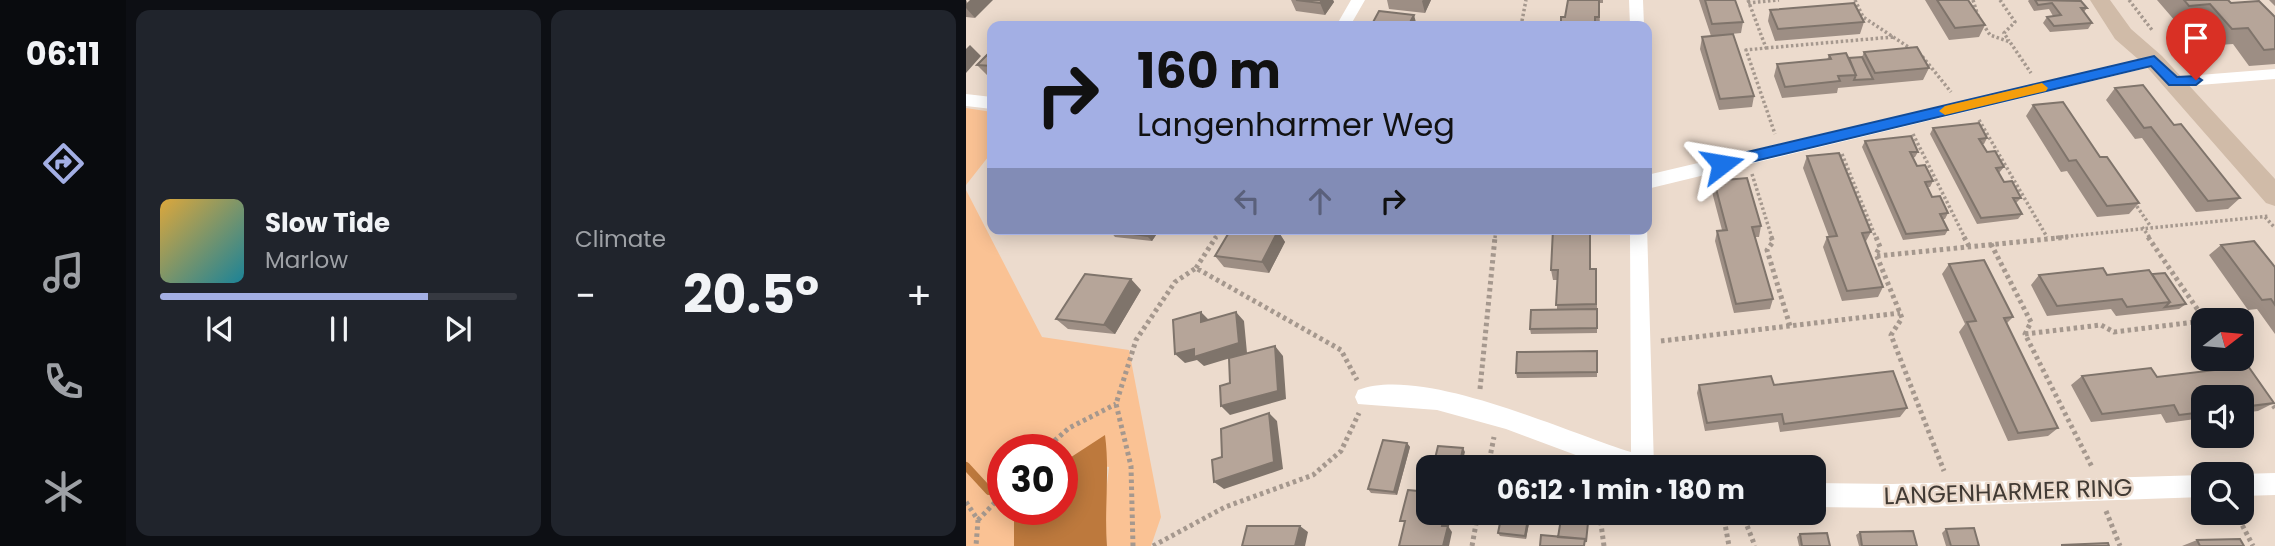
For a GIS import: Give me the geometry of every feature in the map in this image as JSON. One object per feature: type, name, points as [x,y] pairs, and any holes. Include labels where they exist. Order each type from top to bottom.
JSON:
[{"type":"main road","points":[[2100,0],[2115,26],[2137,50],[2154,61],[2174,82],[2275,196]]},
{"type":"main road","points":[[2111,0],[2150,49],[2154,61]]},
{"type":"street","points":[[1346,21],[1359,0]]},
{"type":"street","points":[[1636,0],[1637,21]]},
{"type":"street","points":[[1652,181],[2154,61]]},
{"type":"street","points":[[2174,82],[2275,74]]},
{"type":"street","points":[[966,100],[987,102]]},
{"type":"street","points":[[1639,235],[1642,455]]},
{"type":"street","points":[[1366,397],[1425,396],[1488,413],[1608,455]]},
{"type":"street","points":[[2254,485],[2275,484]]},
{"type":"street","name":"LANGENHARMER RING","points":[[1826,495],[2191,486]]},
{"type":"path","points":[[1522,21],[1526,0]]},
{"type":"path","points":[[1766,48],[1748,1],[1779,0]]},
{"type":"path","points":[[1855,0],[1863,17],[1922,56],[1967,105],[2047,237]]},
{"type":"path","points":[[1973,0],[1978,8],[1975,12],[1990,35],[2010,42]]},
{"type":"path","points":[[2000,0],[2015,22],[2004,33],[2041,88]]},
{"type":"path","points":[[1781,150],[1746,50],[1894,37]]},
{"type":"path","points":[[1906,120],[1969,246]]},
{"type":"path","points":[[1835,137],[1881,247],[1877,256],[1902,318],[1891,335],[1953,494]]},
{"type":"path","points":[[1747,158],[1773,242],[1767,250],[1790,326]]},
{"type":"path","points":[[2130,196],[2151,228]]},
{"type":"path","points":[[1877,256],[2142,227],[2275,216]]},
{"type":"path","points":[[2142,227],[2197,308]]},
{"type":"path","points":[[1133,546],[1132,466],[1116,404],[1136,340],[1175,282],[1196,268],[1218,235]]},
{"type":"path","points":[[1488,455],[1496,235]]},
{"type":"path","points":[[1990,243],[2031,322],[2025,334]]},
{"type":"path","points":[[1153,546],[1225,507],[1313,475],[1341,451],[1366,397],[1341,350],[1196,268]]},
{"type":"path","points":[[1640,343],[1900,313]]},
{"type":"path","points":[[2025,334],[2101,325],[2114,332],[2191,322]]},
{"type":"path","points":[[2025,334],[2100,489],[2120,546]]},
{"type":"path","points":[[2249,371],[2255,379]]},
{"type":"path","points":[[2261,388],[2275,408]]},
{"type":"path","points":[[1062,434],[1116,404]]},
{"type":"path","points":[[966,502],[978,520],[976,546]]},
{"type":"path","points":[[978,520],[987,512]]},
{"type":"path","points":[[1472,546],[1476,525]]},
{"type":"path","points":[[1601,525],[1604,546]]},
{"type":"path","points":[[1725,525],[1729,546]]},
{"type":"path","points":[[1747,525],[1755,546]]},
{"type":"path","points":[[2242,525],[2253,546]]},
{"type":"shaded area","points":[[966,108],[987,111],[987,158],[966,185]]},
{"type":"shaded area","points":[[966,190],[1042,337],[1129,350],[1161,517],[1151,546],[1107,546],[1104,511],[1109,467],[1078,463],[1078,434],[987,434],[987,525],[1014,525],[1014,546],[966,546]]},
{"type":"shaded area","points":[[1105,435],[1107,546],[1014,546],[1014,525],[1078,525],[1078,453]]},
{"type":"building","points":[[1296,0],[1322,0],[1320,3]]},
{"type":"building","points":[[1568,0],[1599,0],[1599,17],[1595,17],[1595,21],[1561,21],[1561,17],[1565,17]]},
{"type":"building","points":[[1705,0],[1735,0],[1743,22],[1712,24]]},
{"type":"building","points":[[1937,0],[1968,0],[1985,25],[1955,28]]},
{"type":"building","points":[[2035,0],[2081,1],[2087,8],[2081,8],[2092,23],[2054,26],[2047,17],[2061,15],[2052,3],[2038,5]]},
{"type":"building","points":[[2184,0],[2228,0],[2231,3],[2259,1],[2275,17],[2275,49],[2264,50],[2248,28],[2232,29],[2210,4],[2189,6]]},
{"type":"building","points":[[1854,3],[1864,22],[1778,29],[1770,10]]},
{"type":"building","points":[[1379,11],[1414,15],[1411,21],[1374,21]]},
{"type":"building","points":[[1733,34],[1754,96],[1720,99],[1702,37]]},
{"type":"building","points":[[1917,47],[1929,68],[1875,73],[1864,52]]},
{"type":"building","points":[[1846,53],[1856,75],[1838,76],[1840,81],[1785,87],[1777,64],[1831,59],[1829,55]]},
{"type":"building","points":[[987,55],[987,66],[977,65]]},
{"type":"building","points":[[1862,57],[1873,79],[1854,80],[1856,75],[1849,58]]},
{"type":"building","points":[[2143,85],[2174,125],[2181,124],[2240,198],[2208,201],[2151,127],[2144,128],[2115,88]]},
{"type":"building","points":[[2063,102],[2100,157],[2107,157],[2139,203],[2107,206],[2076,160],[2069,161],[2033,105]]},
{"type":"building","points":[[1979,123],[1987,138],[1979,139],[1987,152],[1995,151],[2004,167],[1996,168],[2004,182],[2012,181],[2021,198],[2013,198],[2022,214],[1981,218],[1933,128]]},
{"type":"building","points":[[1911,136],[1918,152],[1910,152],[1917,166],[1925,165],[1933,181],[1925,182],[1932,197],[1940,196],[1948,213],[1940,214],[1948,230],[1906,234],[1865,141]]},
{"type":"building","points":[[1839,153],[1871,232],[1862,233],[1883,287],[1847,291],[1827,237],[1837,236],[1807,156]]},
{"type":"building","points":[[1747,178],[1761,226],[1752,227],[1773,299],[1736,304],[1717,231],[1727,230],[1714,181]]},
{"type":"building","points":[[1227,235],[1276,235],[1262,262],[1215,256]]},
{"type":"building","points":[[1553,235],[1590,235],[1590,269],[1596,269],[1596,304],[1556,305],[1558,270],[1551,270]]},
{"type":"building","points":[[2254,241],[2275,267],[2275,305],[2271,299],[2262,300],[2221,245]]},
{"type":"building","points":[[1984,260],[2013,317],[2004,318],[2058,428],[2018,433],[1967,322],[1976,321],[1949,264]]},
{"type":"building","points":[[2103,268],[2107,275],[2149,270],[2170,302],[2127,307],[2122,299],[2057,306],[2039,275]]},
{"type":"building","points":[[2165,273],[2186,304],[2165,307],[2170,302],[2152,274]]},
{"type":"building","points":[[1085,274],[1131,279],[1104,325],[1056,319]]},
{"type":"building","points":[[1597,309],[1597,328],[1530,329],[1531,310]]},
{"type":"building","points":[[1201,312],[1201,322],[1236,312],[1239,343],[1194,357],[1194,349],[1175,354],[1173,320]]},
{"type":"building","points":[[1275,346],[1278,391],[1221,406],[1220,386],[1230,383],[1229,358]]},
{"type":"building","points":[[1597,351],[1597,372],[1516,373],[1517,352]]},
{"type":"building","points":[[2151,368],[2157,377],[2207,371],[2252,371],[2274,403],[2254,406],[2254,385],[2191,385],[2191,414],[2179,415],[2174,405],[2102,414],[2082,376]]},
{"type":"building","points":[[1893,371],[1907,408],[1784,424],[1782,414],[1707,423],[1699,385],[1771,376],[1774,385]]},
{"type":"building","points":[[1269,413],[1274,462],[1214,482],[1212,460],[1222,457],[1221,429]]},
{"type":"building","points":[[1383,440],[1407,443],[1394,492],[1368,489]]},
{"type":"building","points":[[1438,446],[1463,448],[1462,455],[1436,455]]},
{"type":"building","points":[[1408,490],[1416,491],[1416,525],[1448,526],[1443,546],[1399,546],[1405,521],[1400,521]]},
{"type":"building","points":[[1500,525],[1527,525],[1525,536],[1498,533]]},
{"type":"building","points":[[1560,525],[1588,525],[1586,542],[1585,539],[1558,537]]},
{"type":"building","points":[[1247,526],[1300,526],[1295,546],[1242,546]]},
{"type":"building","points":[[1974,528],[1979,546],[1951,546],[1946,529]]},
{"type":"building","points":[[1913,531],[1917,546],[1862,546],[1860,532]]},
{"type":"building","points":[[1827,533],[1830,546],[1802,546],[1800,534]]},
{"type":"building","points":[[1541,535],[1585,539],[1584,546],[1540,546]]},
{"type":"building","points":[[2240,539],[2244,546],[2200,546],[2197,540]]},
{"type":"building","points":[[2108,543],[2109,546],[2062,546],[2062,545]]},
{"type":"waterway","points":[[966,466],[987,489]]},
{"type":"slow traffic","points":[[1945,111],[2042,88]]},
{"type":"route","points":[[1722,164],[2154,61],[2174,82],[2196,80]]}]
